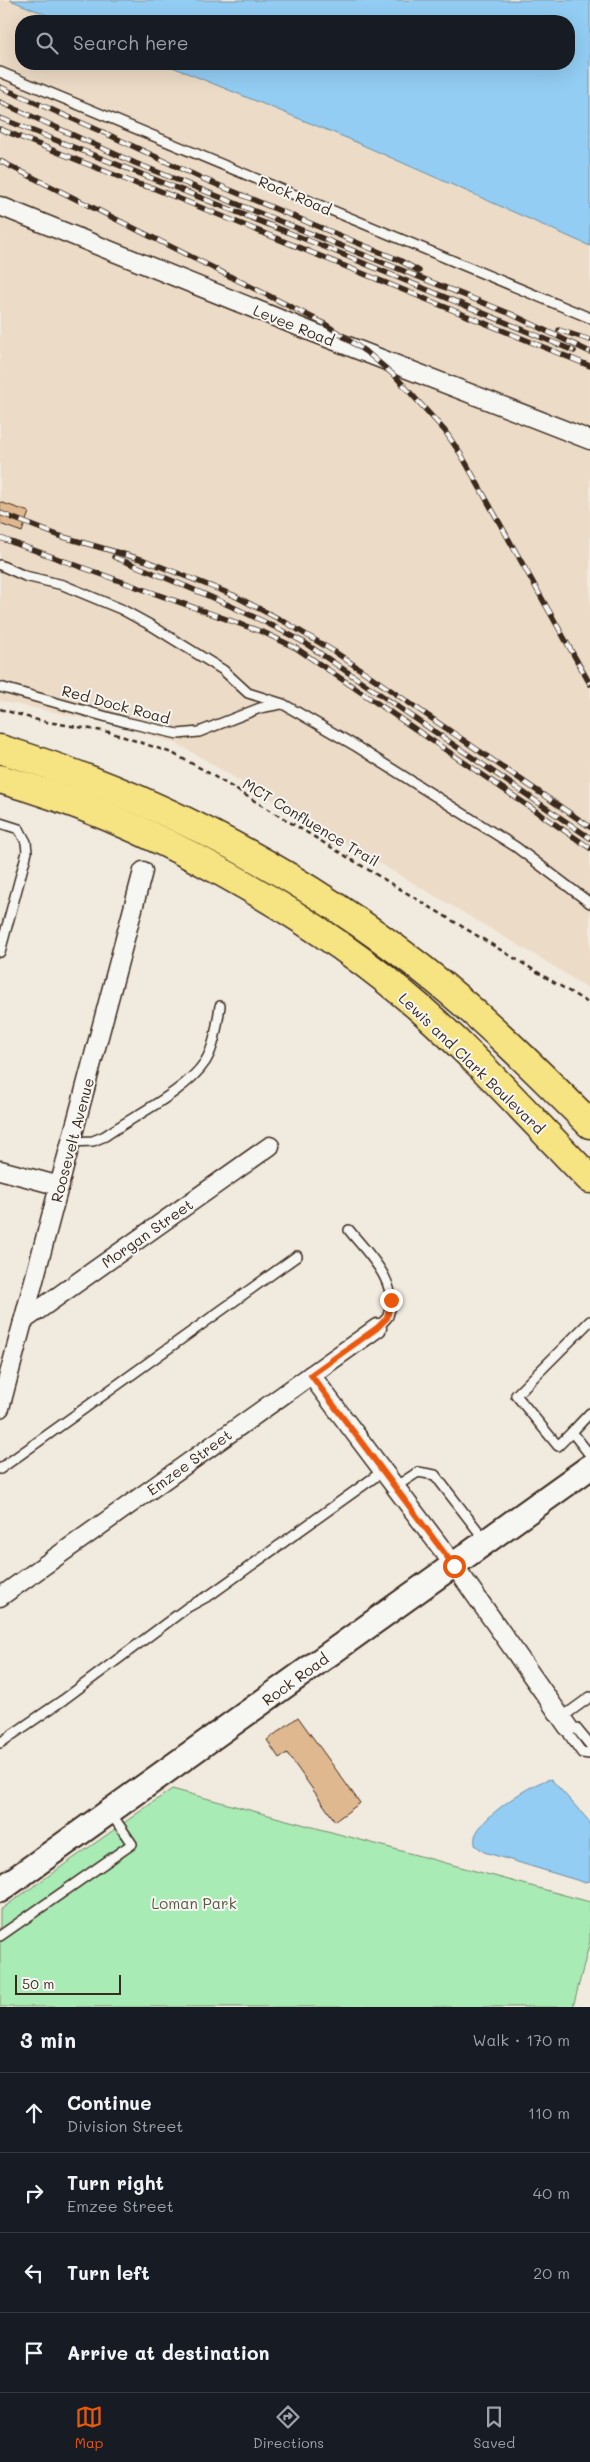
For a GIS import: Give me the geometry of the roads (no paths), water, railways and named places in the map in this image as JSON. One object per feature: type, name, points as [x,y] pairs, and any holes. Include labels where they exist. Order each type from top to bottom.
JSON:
[{"type":"highway","points":[[0,749],[95,782],[164,811],[269,866],[319,896],[368,929],[458,999],[536,1070],[590,1124]]},
{"type":"highway","name":"Lewis and Clark Boulevard","points":[[0,779],[87,810],[159,841],[264,898],[327,938],[422,1010],[590,1180]]},
{"type":"main road","name":"Rock Road","points":[[0,1890],[590,1467]]},
{"type":"street","name":"Levee Road","points":[[0,206],[303,329],[590,440]]},
{"type":"street","name":"Roosevelt Avenue","points":[[0,1408],[143,871]]},
{"type":"street","name":"Morgan Street","points":[[23,1321],[270,1146]]},
{"type":"street","points":[[0,1170],[60,1186]]},
{"type":"street","name":"Emzee Street","points":[[0,1597],[8,1585],[377,1328]]},
{"type":"street","points":[[311,1375],[454,1566],[565,1722]]},
{"type":"lane","name":"Rock Road","points":[[0,72],[590,318]]},
{"type":"lane","points":[[0,565],[25,576],[63,585],[121,609],[152,626],[223,670],[248,693],[283,704],[354,745],[516,847],[590,903]]},
{"type":"lane","name":"Red Dock Road","points":[[0,687],[125,722],[178,734],[199,732],[260,708],[283,704]]},
{"type":"lane","points":[[0,823],[19,829],[26,842],[27,852],[0,952]]},
{"type":"lane","points":[[71,1142],[94,1141],[105,1136],[191,1078],[206,1061],[220,1006]]},
{"type":"lane","points":[[349,1230],[386,1277],[391,1300],[387,1318],[377,1328]]},
{"type":"lane","points":[[0,1469],[298,1256]]},
{"type":"lane","points":[[590,1321],[516,1394],[558,1446],[590,1413]]},
{"type":"lane","points":[[572,1432],[590,1455]]},
{"type":"lane","points":[[0,1742],[63,1700],[188,1607],[210,1595],[383,1471]]},
{"type":"lane","points":[[396,1487],[418,1472],[434,1475],[486,1542]]},
{"type":"lane","points":[[565,1722],[590,1697]]},
{"type":"lane","points":[[565,1722],[576,1728],[590,1745]]},
{"type":"lane","points":[[565,1722],[569,1735],[582,1753],[590,1753]]},
{"type":"lane","points":[[0,1936],[132,1844],[110,1812]]},
{"type":"water","points":[[10,0],[590,0],[590,246],[349,139],[180,70],[575,70],[575,15],[47,15]]},
{"type":"water","points":[[551,1779],[590,1822],[590,1881],[583,1882],[484,1852],[475,1845],[475,1835],[480,1827],[498,1809],[532,1786]]},
{"type":"railway","points":[[0,87],[201,178],[399,260],[419,271]]},
{"type":"railway","points":[[0,102],[135,163],[511,314],[590,352]]},
{"type":"railway","points":[[0,118],[320,245],[574,351]]},
{"type":"railway","points":[[0,129],[137,184],[153,188],[590,366]]},
{"type":"railway","points":[[0,161],[325,324],[369,354],[396,377],[445,431],[462,456],[590,684]]},
{"type":"railway","points":[[559,330],[590,340]]},
{"type":"railway","points":[[0,513],[60,536],[144,560],[233,595],[285,622],[335,652],[590,827]]},
{"type":"railway","points":[[0,538],[265,633],[296,648],[590,848]]},
{"type":"railway","points":[[114,557],[234,608],[305,643],[590,838]]},
{"type":"park label","name":"Loman Park","points":[[194,1903]]}]
